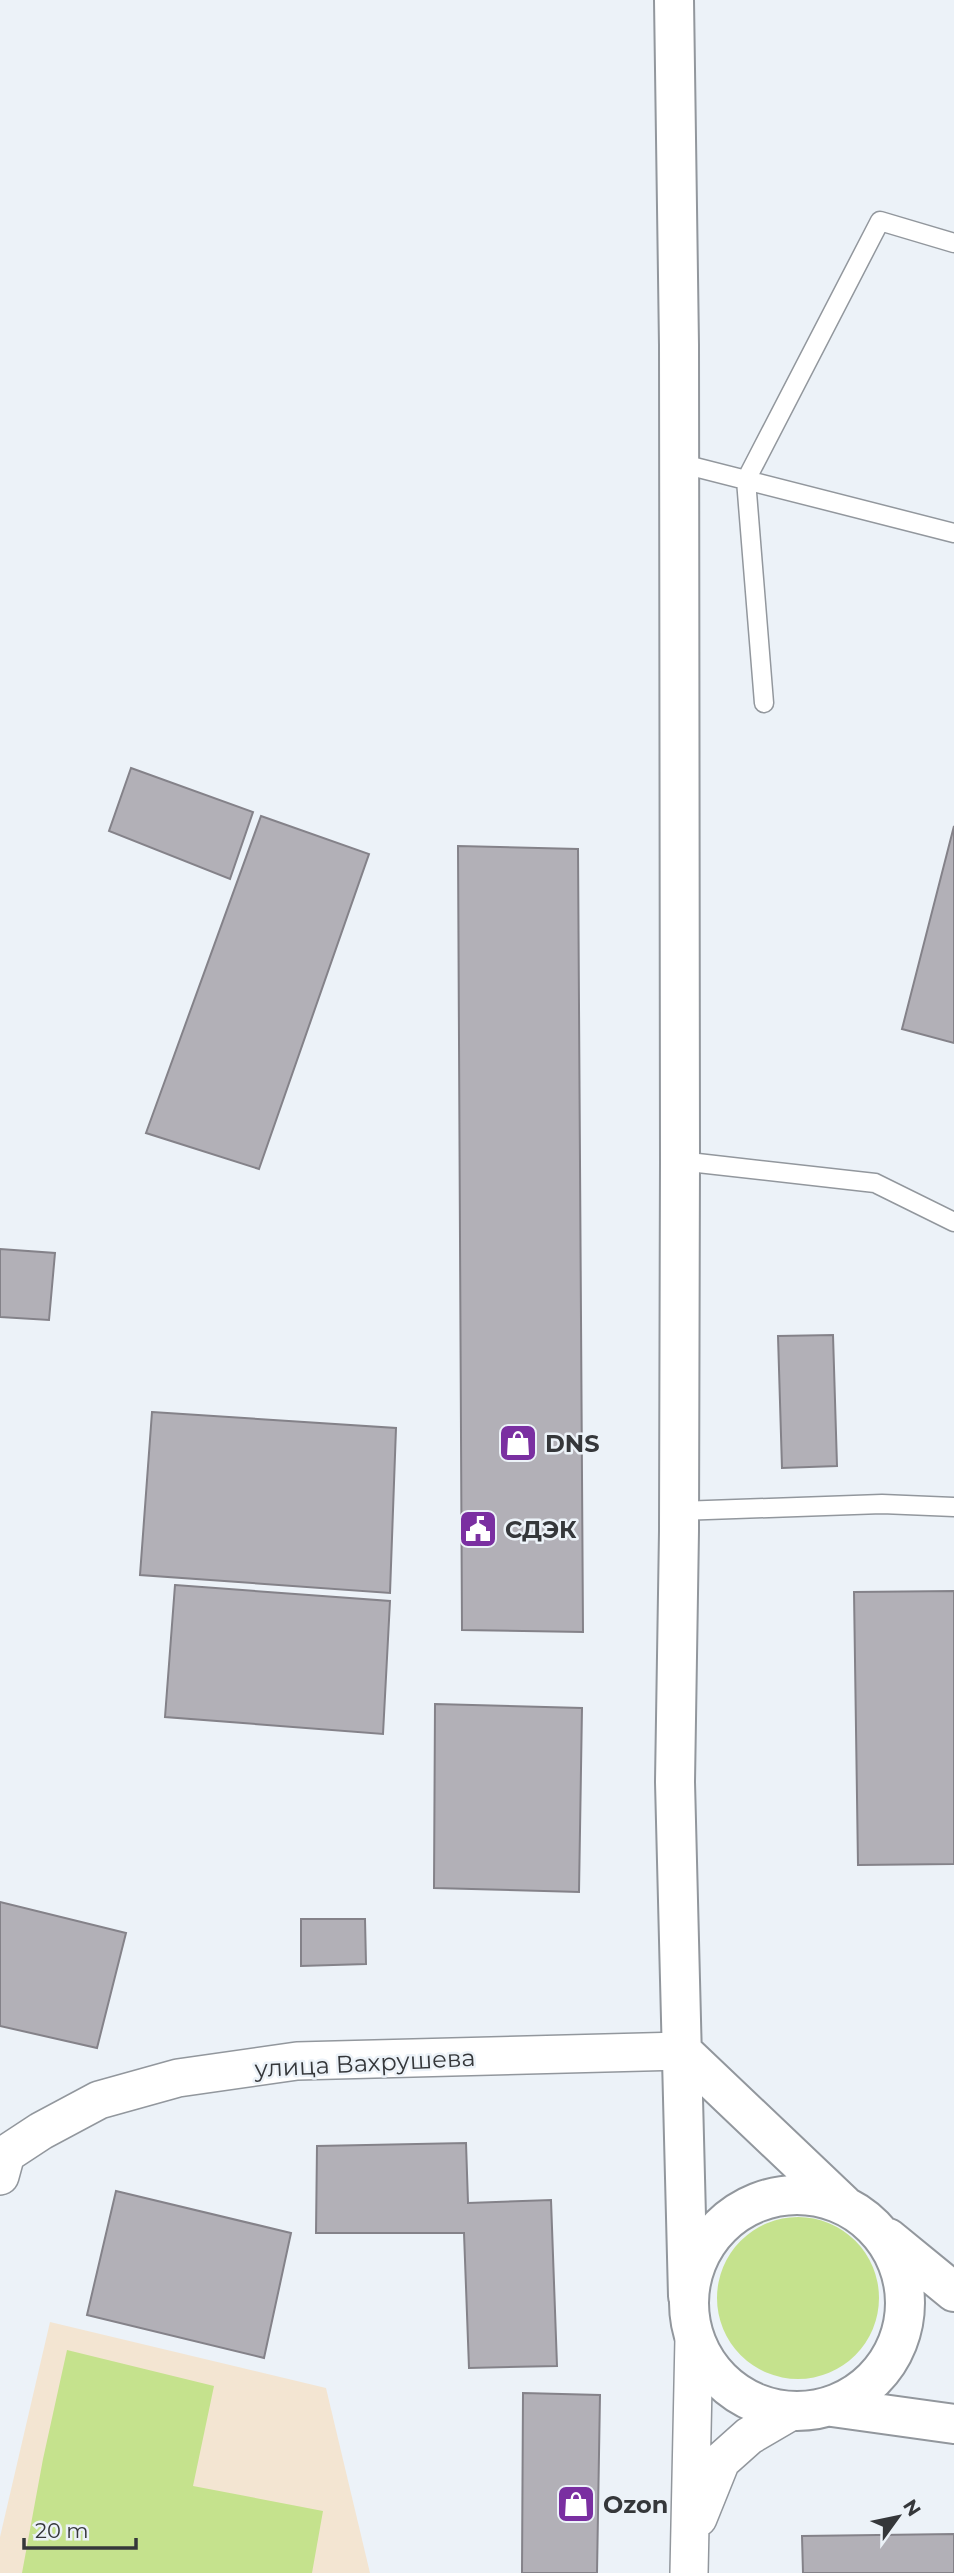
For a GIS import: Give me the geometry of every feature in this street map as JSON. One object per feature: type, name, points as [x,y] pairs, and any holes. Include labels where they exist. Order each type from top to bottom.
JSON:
[{"type":"main road","points":[[674,0],[679,345],[680,1161],[675,1783],[688,2296],[694,2338],[715,2375],[749,2401],[790,2412],[832,2407],[954,2424]]},
{"type":"main road","points":[[682,2052],[845,2205],[954,2292]]},
{"type":"main road","points":[[688,2296],[699,2255],[725,2221],[762,2200],[804,2194],[845,2205]]},
{"type":"main road","points":[[832,2407],[869,2385],[895,2351],[906,2310],[900,2268],[879,2231]]},
{"type":"street","name":"улица Вахрушева","points":[[2,2161],[41,2131],[99,2100],[178,2078],[297,2061],[682,2052]]},
{"type":"street","points":[[689,2556],[694,2338]]},
{"type":"street","points":[[689,2556],[721,2461],[749,2436],[790,2412]]},
{"type":"lane","points":[[764,703],[746,480],[880,221],[954,243]]},
{"type":"lane","points":[[679,463],[954,533]]},
{"type":"lane","points":[[680,1161],[875,1183],[954,1222]]},
{"type":"lane","points":[[679,1511],[882,1504],[954,1507]]},
{"type":"shaded area","points":[[50,2322],[326,2388],[370,2573],[0,2573],[0,2537]]},
{"type":"green space","points":[[798,2217],[829,2223],[843,2230],[855,2241],[866,2253],[873,2267],[879,2298],[873,2329],[866,2343],[855,2355],[843,2366],[829,2373],[798,2379],[767,2373],[753,2366],[741,2355],[730,2343],[723,2329],[717,2298],[723,2267],[730,2253],[741,2241],[753,2230],[767,2223]]},
{"type":"green space","points":[[67,2350],[214,2386],[193,2486],[323,2511],[312,2573],[22,2573]]},
{"type":"building","points":[[131,768],[253,812],[230,879],[109,831]]},
{"type":"building","points":[[261,816],[369,854],[259,1169],[146,1133]]},
{"type":"building","points":[[954,826],[954,1043],[902,1029]]},
{"type":"building","points":[[458,846],[578,849],[583,1632],[462,1630]]},
{"type":"building","points":[[0,1249],[55,1253],[49,1320],[0,1317]]},
{"type":"building","points":[[833,1335],[837,1466],[782,1468],[778,1336]]},
{"type":"building","points":[[152,1412],[396,1428],[390,1593],[140,1575]]},
{"type":"building","points":[[175,1585],[390,1601],[383,1734],[165,1717]]},
{"type":"building","points":[[954,1591],[954,1864],[858,1865],[854,1592]]},
{"type":"building","points":[[435,1704],[582,1708],[579,1892],[434,1888]]},
{"type":"building","points":[[0,1902],[126,1933],[97,2048],[0,2026]]},
{"type":"building","points":[[301,1919],[365,1919],[366,1964],[301,1966]]},
{"type":"building","points":[[466,2143],[468,2203],[551,2200],[557,2366],[469,2368],[464,2233],[316,2233],[317,2146]]},
{"type":"building","points":[[116,2191],[291,2233],[264,2358],[87,2315]]},
{"type":"building","points":[[523,2393],[600,2395],[597,2573],[522,2573]]},
{"type":"building","points":[[954,2534],[954,2573],[803,2573],[802,2536]]},
{"type":"place","name":"DNS","points":[[518,1443]]},
{"type":"place","name":"СДЭК","points":[[478,1529]]},
{"type":"place","name":"Ozon","points":[[576,2504]]}]
